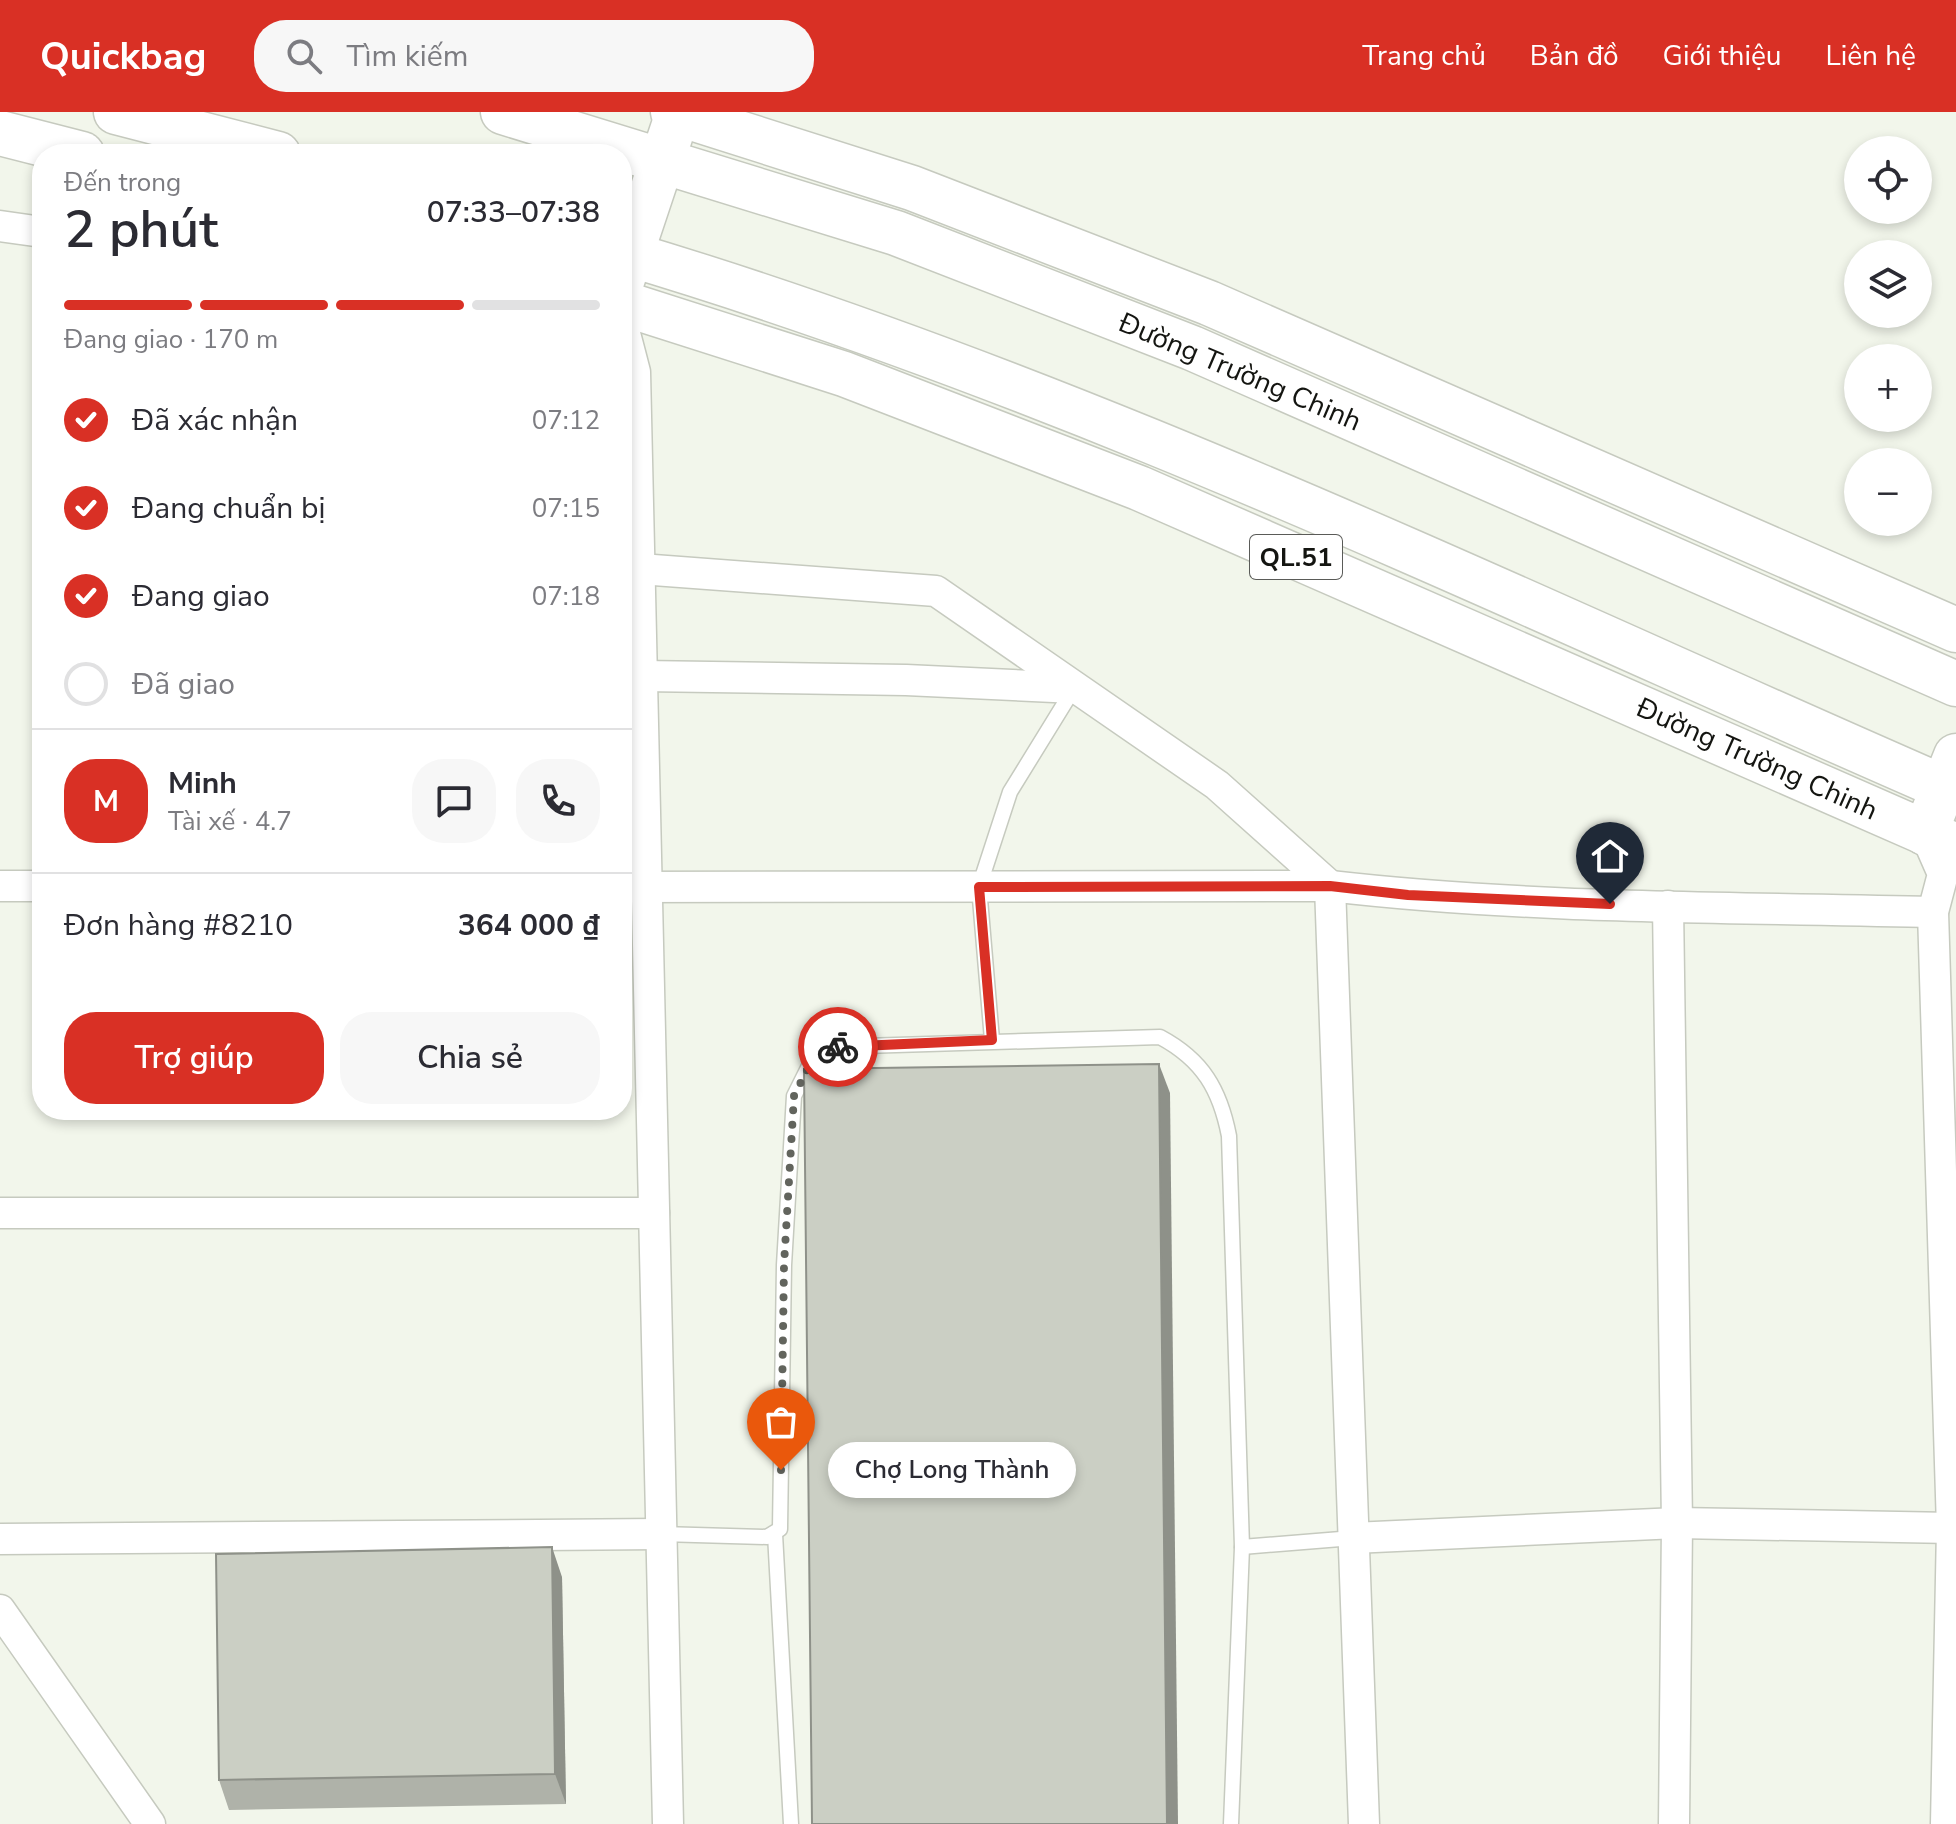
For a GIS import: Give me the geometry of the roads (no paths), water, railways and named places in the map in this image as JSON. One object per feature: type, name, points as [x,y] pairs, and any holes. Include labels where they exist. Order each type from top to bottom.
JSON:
[{"type":"main road","points":[[116,112],[239,144]]},
{"type":"main road","name":"Đường Trường Chinh","points":[[503,112],[610,144]]},
{"type":"main road","points":[[632,243],[663,160],[676,112]]},
{"type":"main road","name":"Đường Trường Chinh","points":[[676,112],[912,188],[1209,303],[1956,630]]},
{"type":"main road","points":[[0,133],[43,144]]},
{"type":"main road","name":"Đường Trường Chinh","points":[[632,151],[896,233],[1192,348],[1956,684]]},
{"type":"main road","name":"Đường Trường Chinh","points":[[632,264],[861,327],[1156,442],[1952,779]]},
{"type":"main road","name":"Đường Trường Chinh","points":[[632,306],[844,374],[1139,488],[1940,839]]},
{"type":"main road","points":[[1940,839],[1952,779]]},
{"type":"street","points":[[0,226],[32,231]]},
{"type":"street","points":[[632,425],[642,676],[634,887],[654,1213],[668,1824]]},
{"type":"street","points":[[640,569],[936,591],[1217,785],[1330,886],[1364,1824]]},
{"type":"street","points":[[642,676],[906,680],[1075,688]]},
{"type":"street","points":[[1940,839],[1943,874],[1933,912],[1950,1276],[1952,1528],[1952,1701],[1946,1824]]},
{"type":"street","points":[[0,886],[32,886]]},
{"type":"street","points":[[634,887],[1330,886],[1408,895],[1668,906],[1933,912]]},
{"type":"street","points":[[1668,906],[1677,1523],[1674,1824]]},
{"type":"street","points":[[0,1213],[654,1213]]},
{"type":"street","points":[[1353,1538],[1677,1523],[1952,1528]]},
{"type":"street","points":[[0,1539],[661,1534]]},
{"type":"street","points":[[0,1610],[150,1824]]},
{"type":"lane","points":[[992,1040],[979,887],[1010,792],[1075,688]]},
{"type":"lane","points":[[661,1534],[767,1537],[780,1529],[784,1265],[794,1096],[813,1058],[831,1047],[1160,1037],[1187,1051],[1223,1105],[1229,1136],[1242,1547],[1231,1824]]},
{"type":"lane","points":[[775,1534],[791,1824]]},
{"type":"lane","points":[[1242,1547],[1353,1538]]},
{"type":"place","name":"Chợ Long Thành","points":[[781,1470]]}]
